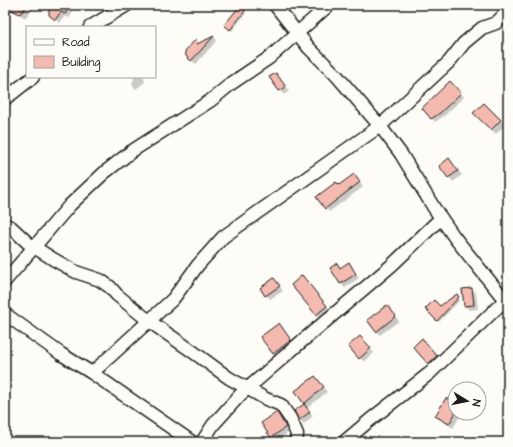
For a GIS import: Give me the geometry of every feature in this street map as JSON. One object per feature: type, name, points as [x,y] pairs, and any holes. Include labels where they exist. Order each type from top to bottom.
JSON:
[{"type":"street","points":[[92,26],[127,5]]},
{"type":"street","points":[[275,5],[298,34],[380,126],[401,154],[441,218],[506,302],[430,373],[344,442]]},
{"type":"street","points":[[5,281],[70,205],[118,161],[210,101],[232,83],[269,58],[298,34],[329,5]]},
{"type":"street","points":[[92,372],[173,299],[198,265],[223,237],[380,126],[448,62],[464,43],[482,28],[496,23],[508,11]]},
{"type":"street","points":[[5,99],[32,78]]},
{"type":"street","points":[[202,442],[213,425],[248,388],[392,265],[441,218]]},
{"type":"street","points":[[5,225],[11,227],[34,248],[76,272],[100,280],[149,321],[229,378],[266,399],[281,405],[290,418],[296,434],[296,442]]},
{"type":"street","points":[[5,314],[61,354],[92,372],[192,442]]},
{"type":"building","points":[[5,5],[28,5],[20,14],[5,7]]},
{"type":"building","points":[[46,5],[71,5],[65,14],[61,12],[55,20],[49,15],[49,6]]},
{"type":"building","points":[[240,6],[245,11],[230,30],[224,25]]},
{"type":"building","points":[[214,36],[191,61],[186,56],[185,51],[196,39],[197,44]]},
{"type":"building","points":[[276,73],[286,87],[279,91],[269,77]]},
{"type":"building","points":[[450,81],[461,93],[440,113],[431,119],[422,108]]},
{"type":"building","points":[[484,103],[501,120],[491,130],[473,113]]},
{"type":"building","points":[[449,158],[458,171],[448,178],[439,166]]},
{"type":"building","points":[[354,174],[360,182],[325,209],[316,197],[336,182],[339,185]]},
{"type":"building","points":[[349,262],[356,274],[340,284],[330,268],[337,263],[340,268]]},
{"type":"building","points":[[302,275],[327,306],[316,315],[291,285]]},
{"type":"building","points":[[274,278],[280,286],[265,296],[260,288]]},
{"type":"building","points":[[472,288],[474,305],[464,306],[462,289]]},
{"type":"building","points":[[457,294],[459,297],[437,321],[425,309],[434,300],[440,306]]},
{"type":"building","points":[[387,305],[396,316],[376,332],[367,320]]},
{"type":"building","points":[[279,323],[291,340],[273,354],[260,337]]},
{"type":"building","points":[[360,336],[371,348],[359,359],[348,346]]},
{"type":"building","points":[[422,338],[437,356],[428,364],[413,347]]},
{"type":"building","points":[[315,376],[324,387],[304,404],[295,391]]},
{"type":"building","points":[[446,398],[447,421],[451,421],[449,424],[435,416]]},
{"type":"building","points":[[304,404],[310,412],[299,420],[294,411]]},
{"type":"building","points":[[277,412],[286,427],[271,438],[261,423]]}]
